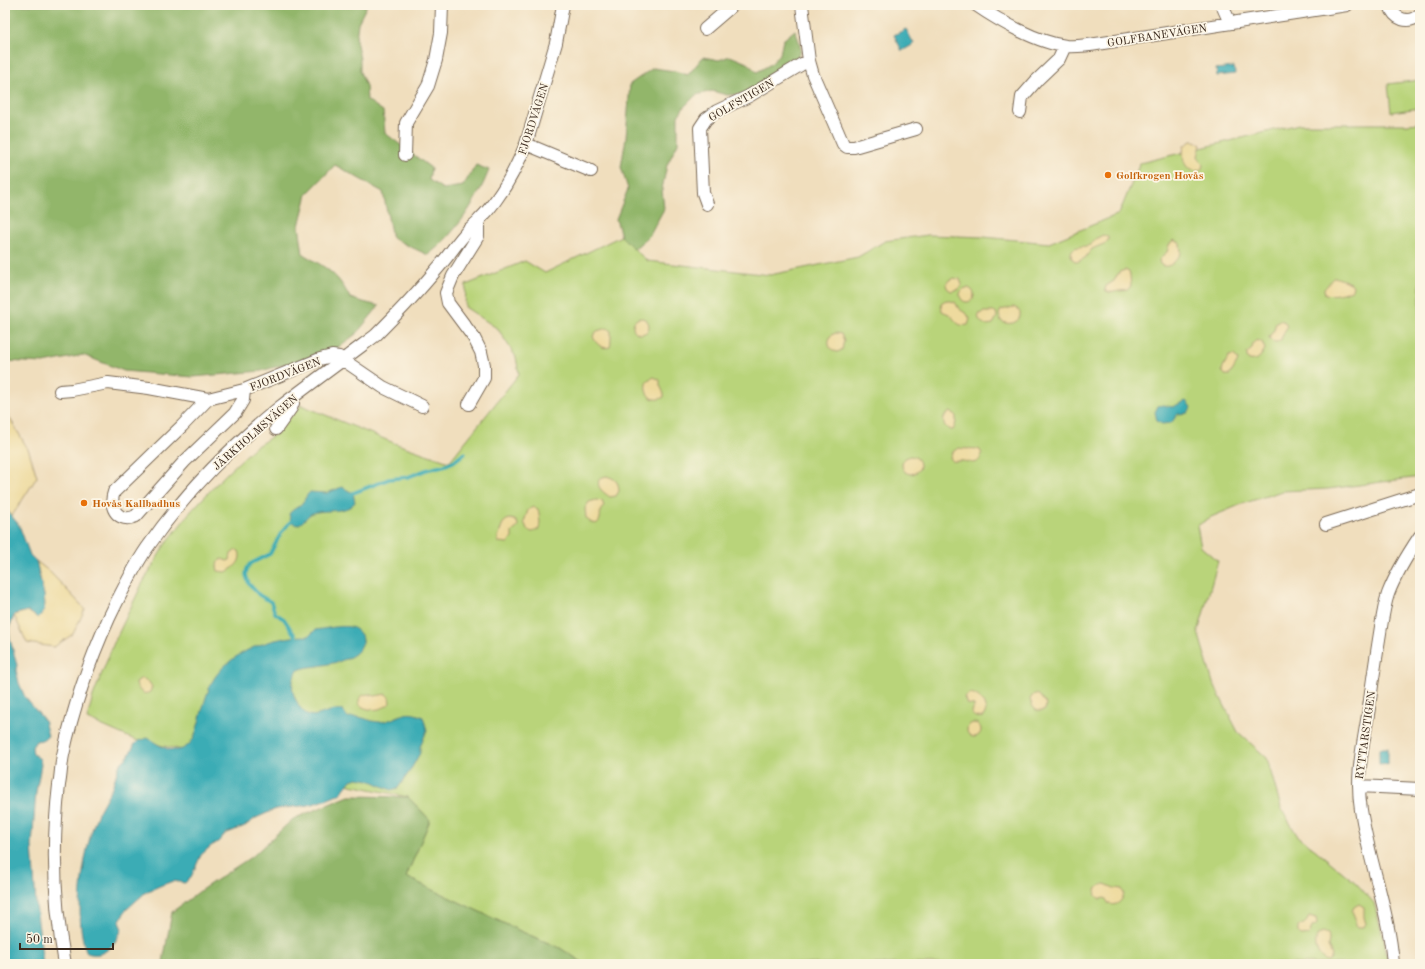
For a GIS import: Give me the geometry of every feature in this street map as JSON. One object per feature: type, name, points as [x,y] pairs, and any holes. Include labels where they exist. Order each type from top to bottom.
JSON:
[{"type":"street","points":[[404,155],[406,123],[428,86],[436,60],[441,33],[442,5]]},
{"type":"street","name":"FJORDVÄGEN","points":[[60,391],[108,383],[149,388],[208,399],[244,390],[320,359],[332,356],[343,360],[374,336],[426,283],[465,233],[478,222],[503,189],[526,144],[556,43],[563,5]]},
{"type":"street","points":[[706,29],[733,5]]},
{"type":"street","points":[[802,5],[809,61],[822,98],[840,140],[847,147],[854,147],[916,128]]},
{"type":"street","name":"GOLFBANEVÄGEN","points":[[976,5],[999,20],[1020,30],[1043,40],[1065,46],[1103,43],[1347,5]]},
{"type":"street","points":[[1222,5],[1230,23]]},
{"type":"street","points":[[1390,5],[1396,16],[1402,19],[1415,18],[1420,14]]},
{"type":"street","points":[[1020,112],[1022,97],[1059,59],[1065,46]]},
{"type":"street","name":"GOLFSTIGEN","points":[[707,204],[703,193],[700,128],[706,118],[717,111],[749,96],[809,61]]},
{"type":"street","points":[[526,144],[591,171]]},
{"type":"street","name":"FJORDVÄGEN","points":[[469,404],[484,378],[484,365],[481,352],[474,338],[448,303],[446,293],[448,286],[478,236],[478,222]]},
{"type":"street","points":[[343,360],[383,387],[422,406]]},
{"type":"street","name":"JÄRKHOLMSVÄGEN","points":[[65,964],[59,932],[55,846],[57,806],[63,757],[72,719],[86,675],[115,606],[141,557],[169,518],[215,465],[290,400],[343,360]]},
{"type":"street","points":[[208,399],[114,492],[112,505],[115,512],[122,518],[130,519],[136,516],[184,462],[235,413],[243,400],[244,390]]},
{"type":"street","points":[[276,429],[291,408],[292,403],[290,400]]},
{"type":"street","points":[[1326,524],[1420,494]]},
{"type":"street","name":"RYTTARSTIGEN","points":[[1393,964],[1387,924],[1360,809],[1360,754],[1368,717],[1376,654],[1388,596],[1395,577],[1420,536]]},
{"type":"street","points":[[1359,786],[1420,789]]},
{"type":"green space","points":[[5,5],[367,5],[358,23],[356,40],[360,59],[360,72],[366,86],[367,100],[383,111],[385,133],[431,168],[429,180],[443,189],[463,186],[476,165],[489,170],[478,194],[464,217],[447,238],[428,255],[392,238],[383,192],[335,165],[307,194],[299,226],[303,254],[325,267],[335,276],[350,298],[379,306],[356,334],[333,351],[261,371],[193,377],[124,371],[83,355],[44,363],[5,361]]},
{"type":"green space","points":[[795,30],[801,51],[795,60],[745,94],[727,95],[712,91],[696,95],[684,107],[678,116],[678,143],[667,165],[662,189],[664,209],[649,236],[634,249],[621,236],[616,219],[628,189],[621,167],[626,138],[630,84],[653,68],[675,71],[688,75],[703,57],[719,60],[730,56],[747,63],[757,72],[771,64],[780,54],[783,40]]},
{"type":"green space","points":[[1420,80],[1420,108],[1391,112],[1388,84]]},
{"type":"green space","points":[[1420,123],[1420,477],[1328,489],[1282,491],[1242,504],[1211,517],[1197,526],[1201,547],[1218,561],[1198,632],[1213,683],[1238,732],[1267,758],[1281,808],[1297,835],[1356,883],[1374,903],[1384,940],[1388,964],[585,964],[560,948],[520,931],[406,877],[430,820],[408,797],[135,740],[87,719],[93,696],[113,645],[141,586],[164,546],[192,510],[225,475],[255,447],[276,434],[301,405],[394,443],[449,462],[519,374],[516,357],[498,329],[465,307],[466,285],[525,261],[545,273],[621,236],[647,261],[770,275],[858,257],[885,241],[928,235],[983,237],[1049,243],[1119,214],[1140,163],[1299,124]]},
{"type":"green space","points":[[349,796],[408,797],[430,820],[406,877],[520,931],[560,948],[585,964],[164,964],[163,962],[172,912],[204,888],[254,855],[293,819]]},
{"type":"sand","points":[[1191,141],[1195,141],[1201,145],[1198,156],[1203,165],[1201,170],[1191,170],[1185,164],[1183,156],[1184,146]]},
{"type":"sand","points":[[1103,235],[1108,237],[1106,243],[1092,249],[1085,258],[1077,262],[1072,259],[1071,254],[1074,249],[1090,245],[1095,239]]},
{"type":"sand","points":[[1173,240],[1180,243],[1181,253],[1172,264],[1163,266],[1160,264],[1159,260],[1167,252],[1169,245]]},
{"type":"sand","points":[[1125,270],[1129,272],[1130,276],[1131,285],[1129,289],[1112,292],[1105,290],[1106,286],[1114,281],[1119,272]]},
{"type":"sand","points":[[1335,277],[1351,283],[1353,286],[1352,290],[1342,293],[1325,294],[1324,289]]},
{"type":"sand","points":[[953,278],[960,279],[962,285],[958,289],[951,291],[947,288],[946,284]]},
{"type":"sand","points":[[967,288],[972,290],[974,295],[972,300],[967,302],[962,300],[960,295],[962,290]]},
{"type":"sand","points":[[946,300],[955,302],[959,309],[967,314],[970,319],[968,325],[960,325],[949,314],[942,311],[941,303]]},
{"type":"sand","points":[[1013,307],[1020,312],[1019,319],[1012,323],[1001,321],[999,314],[1001,310]]},
{"type":"sand","points":[[983,312],[996,312],[997,317],[993,324],[986,325],[980,321],[979,314]]},
{"type":"sand","points":[[638,318],[644,318],[649,323],[647,332],[644,334],[638,334],[633,329],[633,323]]},
{"type":"sand","points":[[1280,320],[1285,322],[1287,327],[1280,341],[1273,342],[1269,337],[1274,330],[1276,322]]},
{"type":"sand","points":[[607,328],[611,331],[611,344],[610,347],[604,348],[595,341],[593,336],[597,331]]},
{"type":"sand","points":[[836,333],[841,334],[844,340],[842,350],[837,352],[829,345],[831,335]]},
{"type":"sand","points":[[1257,340],[1262,342],[1265,349],[1261,356],[1257,359],[1249,360],[1247,353],[1252,349],[1253,343]]},
{"type":"sand","points":[[1234,355],[1238,360],[1237,363],[1230,375],[1225,375],[1222,371],[1223,367],[1229,356]]},
{"type":"sand","points":[[654,377],[660,380],[660,385],[664,394],[664,397],[660,399],[652,398],[646,390],[647,381]]},
{"type":"sand","points":[[5,410],[29,451],[37,477],[12,516],[5,508]]},
{"type":"sand","points":[[950,412],[955,414],[956,418],[953,430],[948,429],[944,423],[944,417]]},
{"type":"sand","points":[[959,448],[977,449],[980,450],[982,454],[978,461],[974,463],[952,461],[950,457],[952,452]]},
{"type":"sand","points":[[907,456],[915,456],[920,461],[918,472],[915,474],[907,474],[902,469],[902,461]]},
{"type":"sand","points":[[606,476],[614,479],[618,485],[619,491],[616,496],[610,497],[599,487],[598,484],[600,478]]},
{"type":"sand","points":[[596,500],[602,501],[604,506],[600,511],[599,522],[595,524],[586,518],[585,508],[589,502]]},
{"type":"sand","points":[[533,507],[538,509],[540,525],[539,529],[533,532],[528,531],[524,522],[528,510]]},
{"type":"sand","points":[[510,519],[515,520],[518,524],[517,528],[512,532],[512,538],[508,543],[498,542],[498,536],[504,522]]},
{"type":"sand","points":[[236,550],[239,551],[240,555],[237,564],[226,572],[218,571],[218,561],[222,559],[227,561],[230,560],[231,554]]},
{"type":"sand","points":[[36,561],[50,572],[85,609],[73,634],[54,647],[27,643],[14,615],[28,611],[33,615],[44,595]]},
{"type":"sand","points":[[142,678],[149,682],[152,687],[148,693],[143,693],[137,687],[137,681]]},
{"type":"sand","points":[[970,693],[976,695],[984,705],[986,711],[983,717],[975,717],[972,715],[971,711],[974,705],[967,704],[964,697]]},
{"type":"sand","points":[[369,694],[375,696],[386,694],[389,697],[390,703],[383,708],[374,710],[362,707],[359,704],[359,699],[363,695]]},
{"type":"sand","points":[[1034,694],[1039,695],[1046,704],[1045,710],[1039,711],[1033,707],[1030,699]]},
{"type":"sand","points":[[971,723],[977,723],[981,727],[981,733],[977,737],[971,737],[967,733],[967,727]]},
{"type":"sand","points":[[1105,884],[1114,888],[1122,889],[1124,894],[1122,899],[1114,905],[1109,904],[1105,898],[1100,899],[1096,896],[1097,888],[1100,885]]},
{"type":"sand","points":[[1359,904],[1364,907],[1366,924],[1363,927],[1357,927],[1355,925],[1355,918],[1352,911],[1354,907]]},
{"type":"sand","points":[[1309,916],[1316,918],[1317,924],[1312,927],[1309,935],[1301,936],[1298,933],[1298,927],[1308,920]]},
{"type":"sand","points":[[1323,932],[1328,934],[1328,947],[1332,955],[1331,959],[1328,961],[1320,956],[1316,947],[1317,938],[1319,934]]},
{"type":"water","points":[[906,29],[914,44],[902,51],[894,35]]},
{"type":"water","points":[[1234,67],[1235,74],[1217,76],[1216,69]]},
{"type":"water","points":[[1186,401],[1191,407],[1188,413],[1178,414],[1171,423],[1162,424],[1157,421],[1155,412],[1158,406],[1163,405],[1172,407]]},
{"type":"water","points":[[342,487],[353,493],[355,502],[351,506],[341,510],[313,513],[301,523],[296,525],[291,521],[289,514],[303,502],[310,492],[327,493]]},
{"type":"water","points":[[5,508],[19,525],[30,555],[36,561],[45,604],[44,611],[38,618],[28,611],[15,614],[9,628],[10,639],[17,665],[16,670],[19,683],[25,697],[44,720],[48,736],[42,740],[36,741],[32,747],[33,754],[40,759],[41,765],[36,792],[32,846],[36,904],[43,964],[5,964]]},
{"type":"water","points":[[335,627],[352,627],[358,631],[363,639],[361,646],[353,656],[346,659],[297,671],[293,684],[295,698],[300,708],[311,716],[335,710],[343,710],[348,717],[360,717],[376,722],[385,721],[410,713],[423,717],[427,730],[420,747],[420,753],[398,788],[391,790],[369,780],[357,778],[351,780],[340,794],[326,800],[309,805],[276,809],[256,818],[245,826],[225,834],[218,842],[201,855],[191,877],[185,883],[173,881],[146,892],[126,910],[119,922],[122,929],[109,949],[99,954],[87,953],[80,921],[80,902],[84,863],[88,844],[98,813],[112,786],[119,766],[128,756],[134,745],[140,740],[148,738],[167,749],[180,750],[191,743],[212,682],[229,662],[254,647],[267,642],[309,636],[315,630]]},
{"type":"water","points":[[1379,748],[1388,748],[1388,764],[1379,764]]},
{"type":"waterway","points":[[353,493],[389,479],[408,477],[426,470],[446,465],[453,462],[465,453]]},
{"type":"waterway","points":[[291,521],[281,533],[270,554],[250,564],[246,575],[249,584],[259,595],[271,602],[275,613],[284,619],[296,637]]},
{"type":"place","name":"Golfkrogen Hovås","points":[[1108,175]]},
{"type":"place","name":"Hovås Kallbadhus","points":[[84,503]]}]
